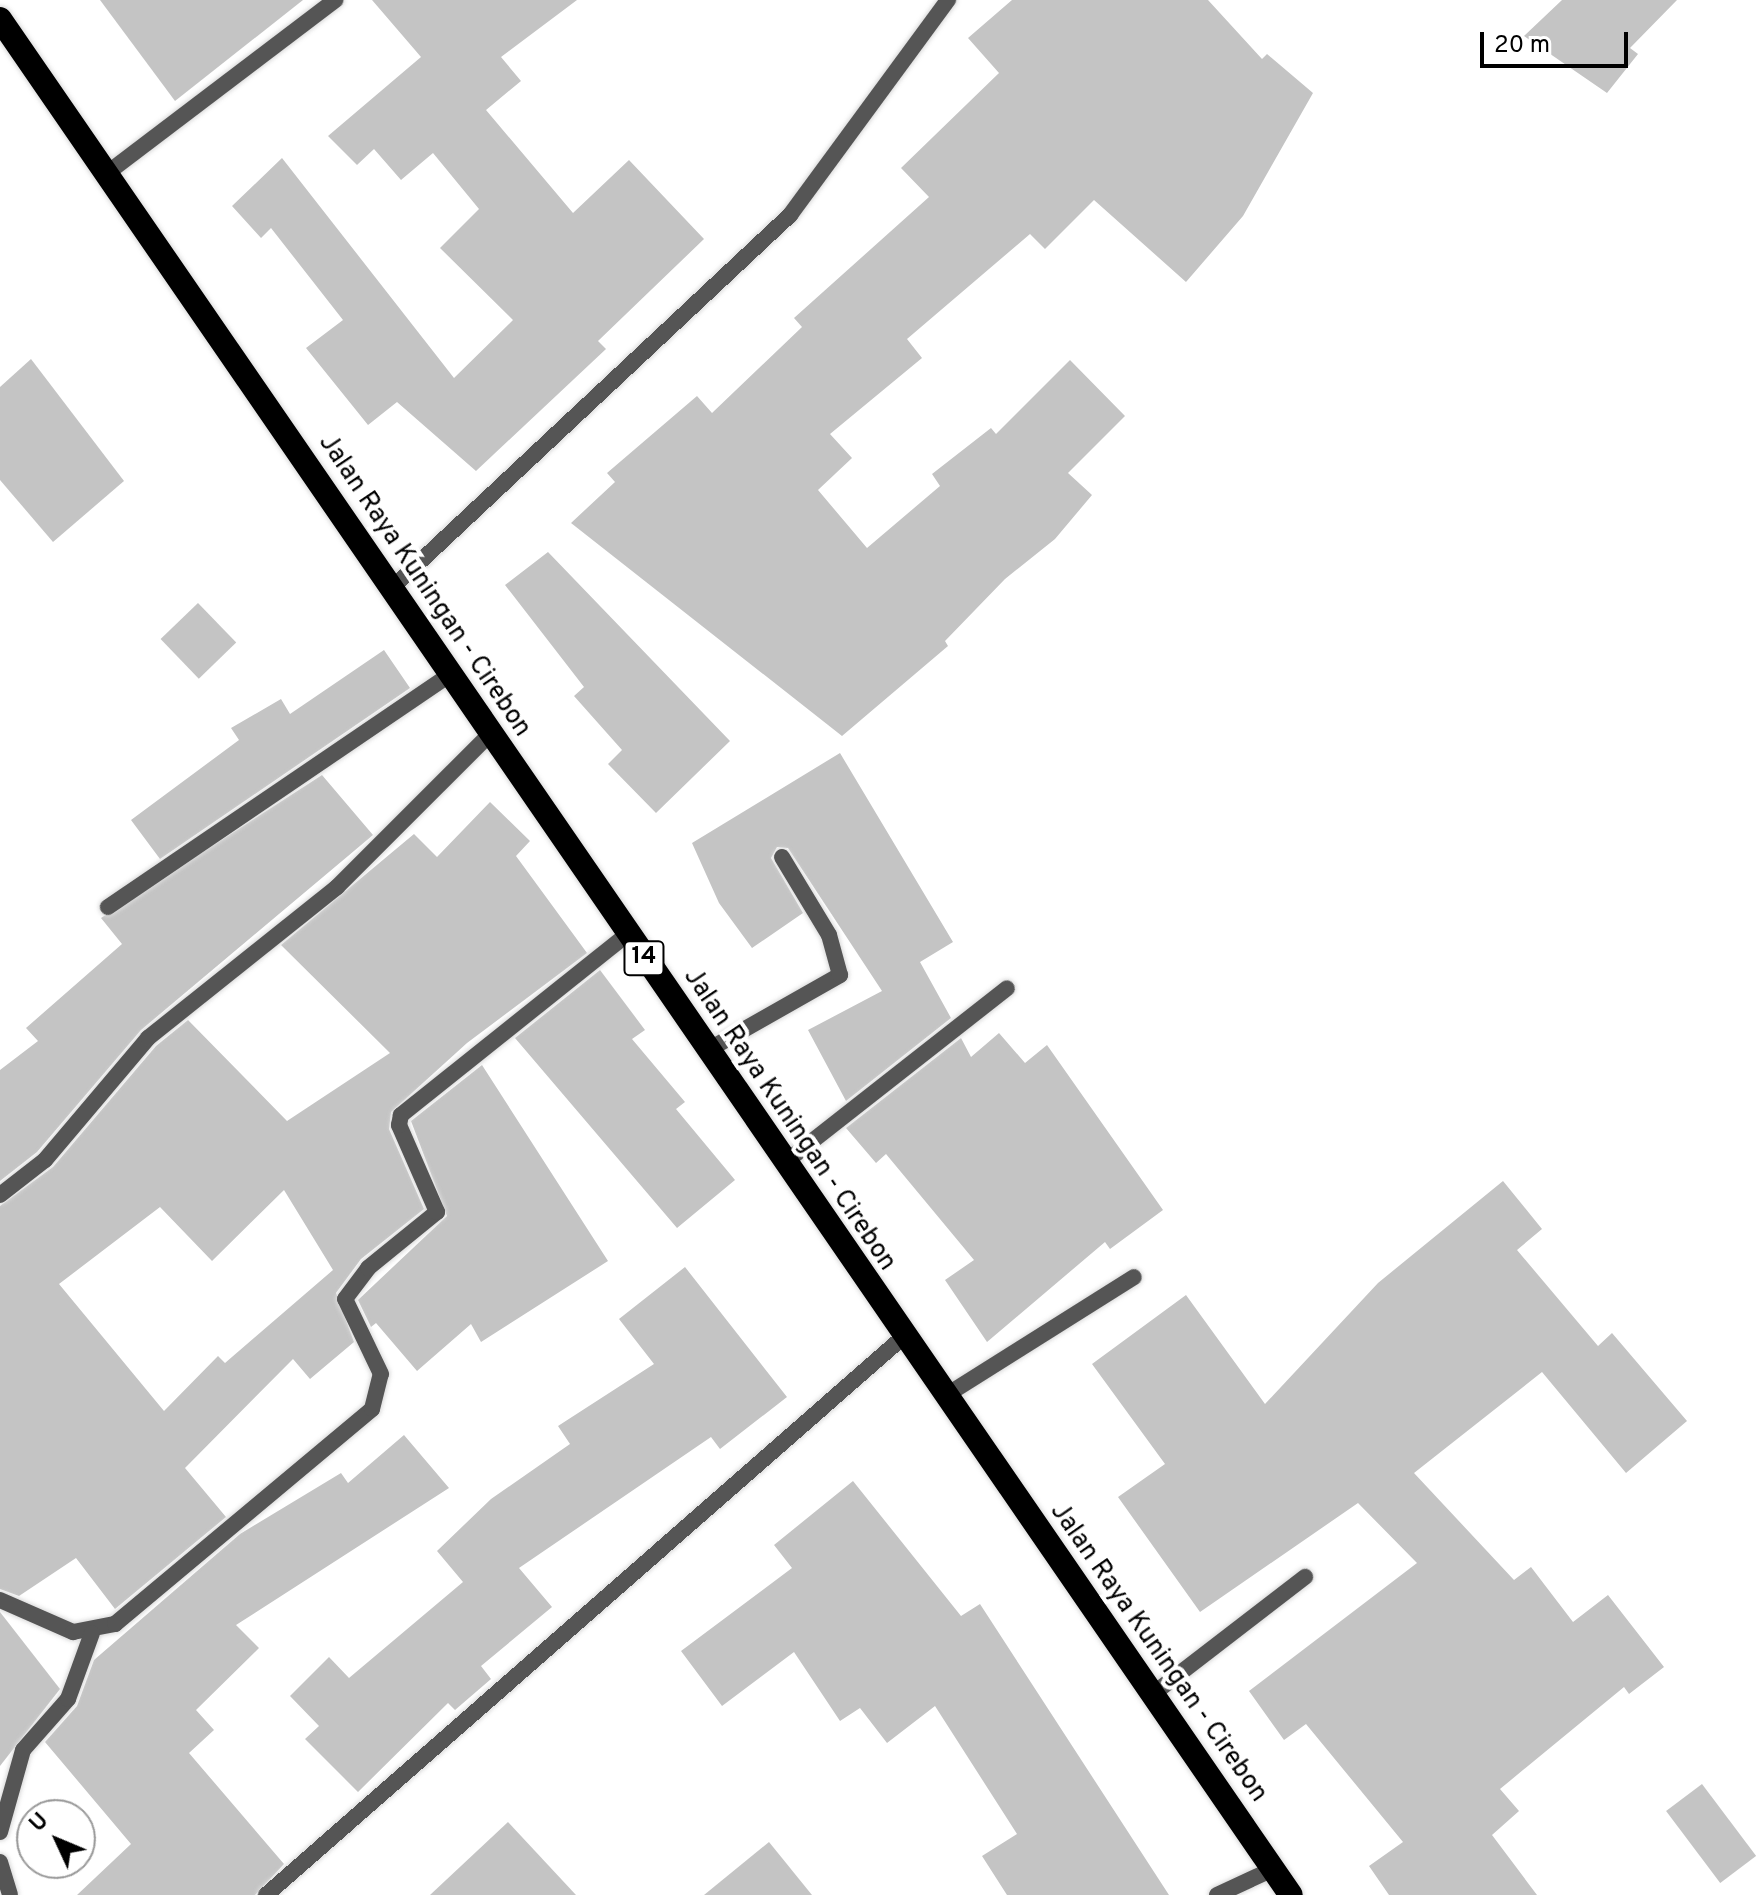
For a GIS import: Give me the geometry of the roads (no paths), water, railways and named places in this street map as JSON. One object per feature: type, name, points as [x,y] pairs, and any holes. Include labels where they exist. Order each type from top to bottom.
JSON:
[{"type":"highway","name":"Jalan Raya Kuningan - Cirebon","points":[[0,19],[394,586],[490,734],[708,1050],[788,1160],[902,1338],[1291,1895]]},
{"type":"street","points":[[106,174],[335,0]]},
{"type":"street","points":[[394,586],[790,215],[948,0]]},
{"type":"street","points":[[108,907],[452,673]]},
{"type":"street","points":[[0,1195],[45,1160],[148,1038],[337,887],[490,734]]},
{"type":"street","points":[[708,1050],[840,975],[829,935],[782,857]]},
{"type":"street","points":[[0,1600],[73,1632],[92,1633],[165,1585],[372,1409],[381,1374],[345,1299],[368,1268],[437,1212],[399,1125],[401,1115],[628,934]]},
{"type":"street","points":[[788,1160],[1007,988]]},
{"type":"street","points":[[945,1396],[1134,1277]]},
{"type":"street","points":[[266,1895],[902,1338]]},
{"type":"street","points":[[1153,1694],[1305,1577]]},
{"type":"street","points":[[0,1832],[23,1750],[68,1699],[92,1633]]},
{"type":"street","points":[[0,1862],[10,1895]]},
{"type":"street","points":[[1217,1895],[1273,1869]]}]
